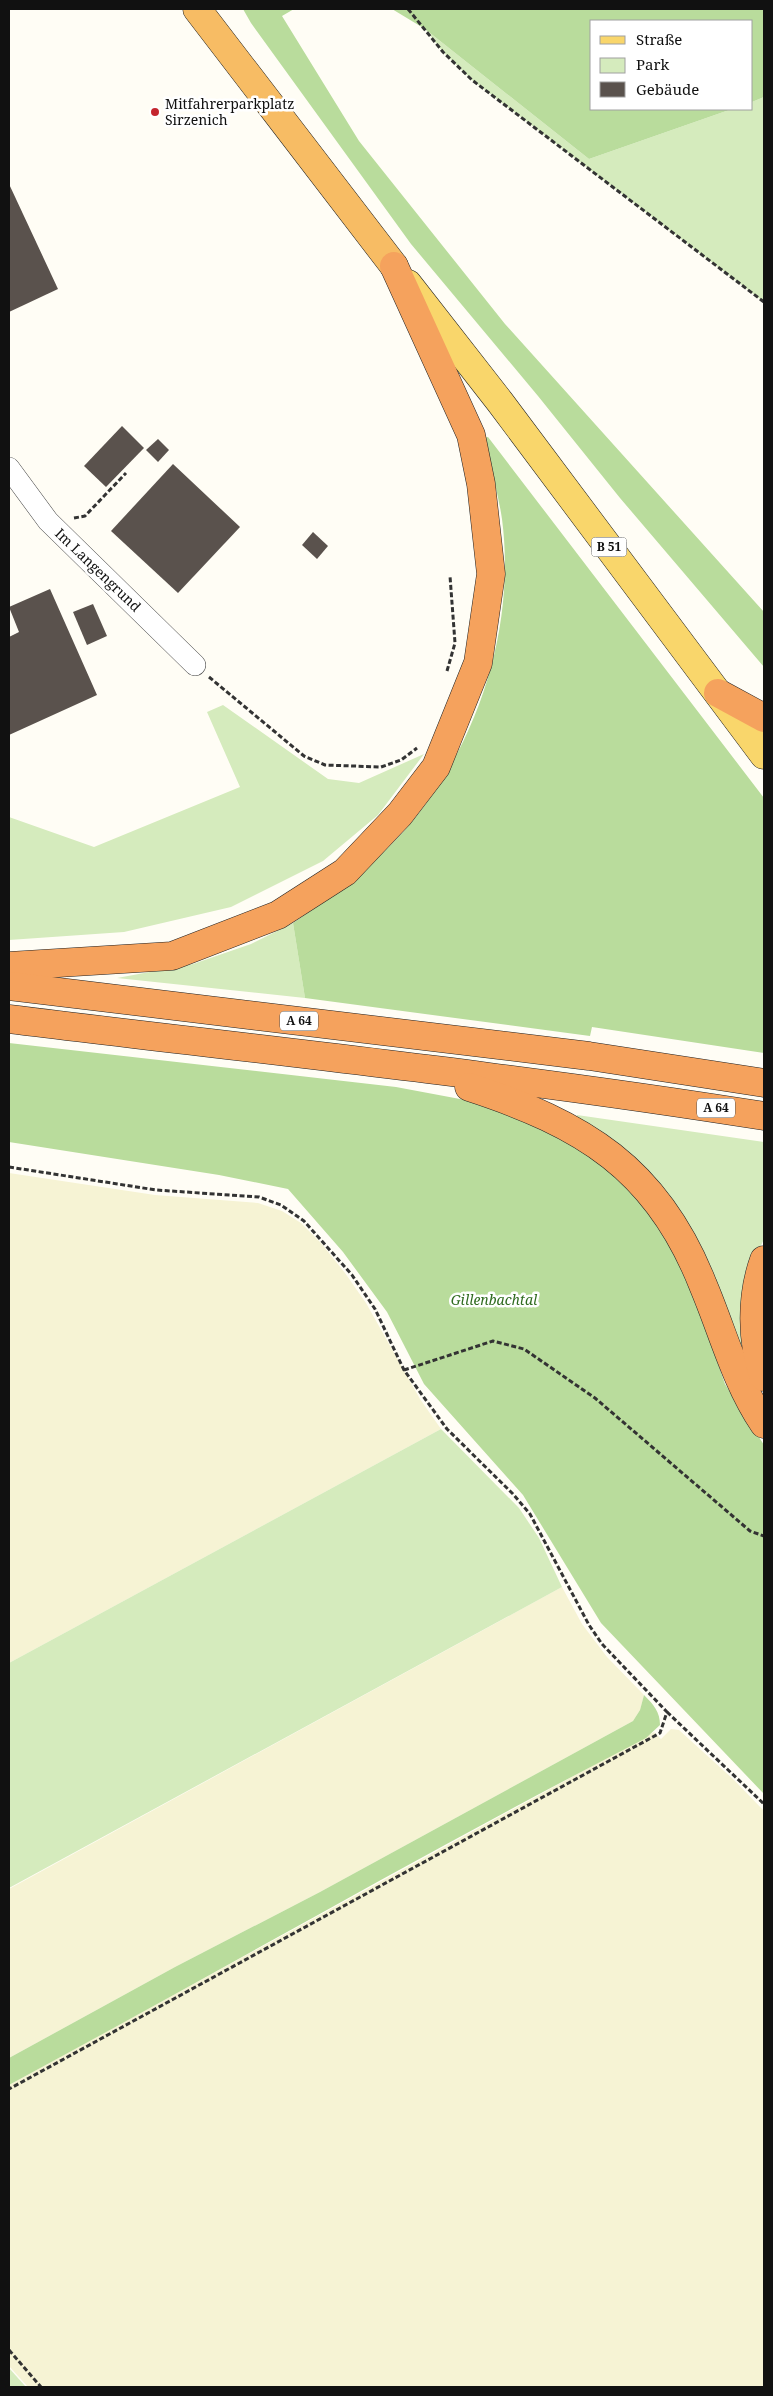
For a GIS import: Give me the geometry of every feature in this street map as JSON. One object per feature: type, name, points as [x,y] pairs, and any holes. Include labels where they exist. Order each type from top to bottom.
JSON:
[{"type":"highway","name":"B 51","points":[[197,9],[394,266]]},
{"type":"highway","points":[[9,966],[172,956],[278,915],[345,872],[400,814],[436,767],[478,662],[491,574],[482,484],[471,435],[394,266]]},
{"type":"highway","points":[[718,693],[764,718]]},
{"type":"highway","name":"A 64","points":[[9,986],[580,1055],[764,1083]]},
{"type":"highway","name":"A 64","points":[[9,1019],[668,1100],[764,1116]]},
{"type":"highway","points":[[403,1066],[505,1099],[551,1117],[603,1148],[634,1176],[669,1218],[683,1240],[704,1286],[733,1366],[750,1401],[764,1424]]},
{"type":"highway","points":[[764,1260],[758,1281],[755,1314],[758,1354],[764,1377]]},
{"type":"main road","name":"B 51","points":[[394,266],[500,402],[764,755]]},
{"type":"street","name":"Im Langengrund","points":[[9,468],[48,521],[195,665]]},
{"type":"path","points":[[408,9],[443,52],[472,80],[764,302]]},
{"type":"path","points":[[48,521],[64,521],[85,516],[126,473]]},
{"type":"path","points":[[446,677],[455,643],[450,576]]},
{"type":"path","points":[[195,665],[304,756],[325,765],[381,767],[400,760],[417,748],[422,741]]},
{"type":"path","points":[[9,1167],[156,1190],[258,1197],[281,1205],[304,1221],[352,1275],[375,1309],[404,1370],[447,1429],[513,1494],[530,1514],[589,1625],[602,1644],[667,1712],[764,1804]]},
{"type":"path","points":[[404,1370],[493,1341],[524,1349],[595,1398],[750,1531],[764,1536]]},
{"type":"path","points":[[9,2088],[660,1734],[667,1712]]},
{"type":"path","points":[[9,2350],[41,2387]]},
{"type":"shaded area","points":[[9,1173],[155,1195],[258,1203],[282,1211],[301,1223],[321,1243],[345,1273],[366,1303],[420,1399],[441,1429],[9,1663]]},
{"type":"shaded area","points":[[562,1587],[582,1624],[607,1657],[644,1695],[640,1710],[633,1721],[320,1892],[175,1967],[9,2058],[9,1889]]},
{"type":"shaded area","points":[[671,1729],[679,1730],[734,1780],[764,1811],[764,2387],[28,2387],[9,2366],[9,2085],[654,1732],[661,1739]]},
{"type":"green space","points":[[243,9],[294,9],[282,16],[359,141],[505,324],[764,612],[764,667],[620,498],[411,244],[251,23]]},
{"type":"green space","points":[[392,9],[764,9],[764,97],[753,102],[753,20],[590,20],[590,110],[729,110],[589,159],[425,29]]},
{"type":"green space","points":[[425,29],[589,159],[729,110],[753,110],[753,102],[764,97],[764,302],[472,80],[443,52]]},
{"type":"green space","points":[[488,437],[764,798],[764,1053],[592,1027],[590,1036],[305,998],[293,923],[364,870],[381,855],[411,822],[446,774],[464,740],[479,705],[499,632],[504,594],[505,556],[502,519],[483,438]]},
{"type":"green space","points":[[223,705],[328,779],[359,783],[424,754],[378,815],[323,861],[231,907],[124,932],[9,940],[9,817],[94,847],[240,787],[207,712]]},
{"type":"green space","points":[[293,923],[305,998],[117,978],[193,964],[251,944]]},
{"type":"green space","name":"Gillenbachtal","points":[[9,1043],[396,1087],[492,1105],[554,1128],[599,1160],[647,1205],[686,1272],[725,1384],[764,1445],[764,1794],[601,1623],[523,1495],[424,1384],[387,1312],[343,1252],[288,1189],[219,1175],[9,1142]]},
{"type":"green space","points":[[577,1115],[764,1142],[764,1239],[757,1254],[747,1349],[736,1349],[578,1120]]},
{"type":"green space","points":[[441,1429],[519,1508],[539,1538],[562,1587],[9,1888],[9,1663]]},
{"type":"green space","points":[[644,1695],[656,1709],[660,1725],[646,1738],[406,1866],[9,2085],[9,2058],[175,1967],[320,1892],[633,1721],[640,1710]]},
{"type":"green space","points":[[9,2368],[26,2387],[9,2387]]},
{"type":"building","points":[[9,184],[58,289],[9,312]]},
{"type":"building","points":[[122,426],[144,448],[106,487],[84,466]]},
{"type":"building","points":[[158,439],[169,450],[158,462],[146,450]]},
{"type":"building","points":[[173,464],[240,527],[178,593],[111,531]]},
{"type":"building","points":[[313,532],[328,546],[317,559],[302,545]]},
{"type":"building","points":[[50,589],[97,695],[9,735],[9,637],[19,632],[9,607]]},
{"type":"building","points":[[93,604],[107,636],[87,645],[73,612]]},
{"type":"place","name":"Mitfahrerparkplatz Sirzenich","points":[[155,112]]}]
